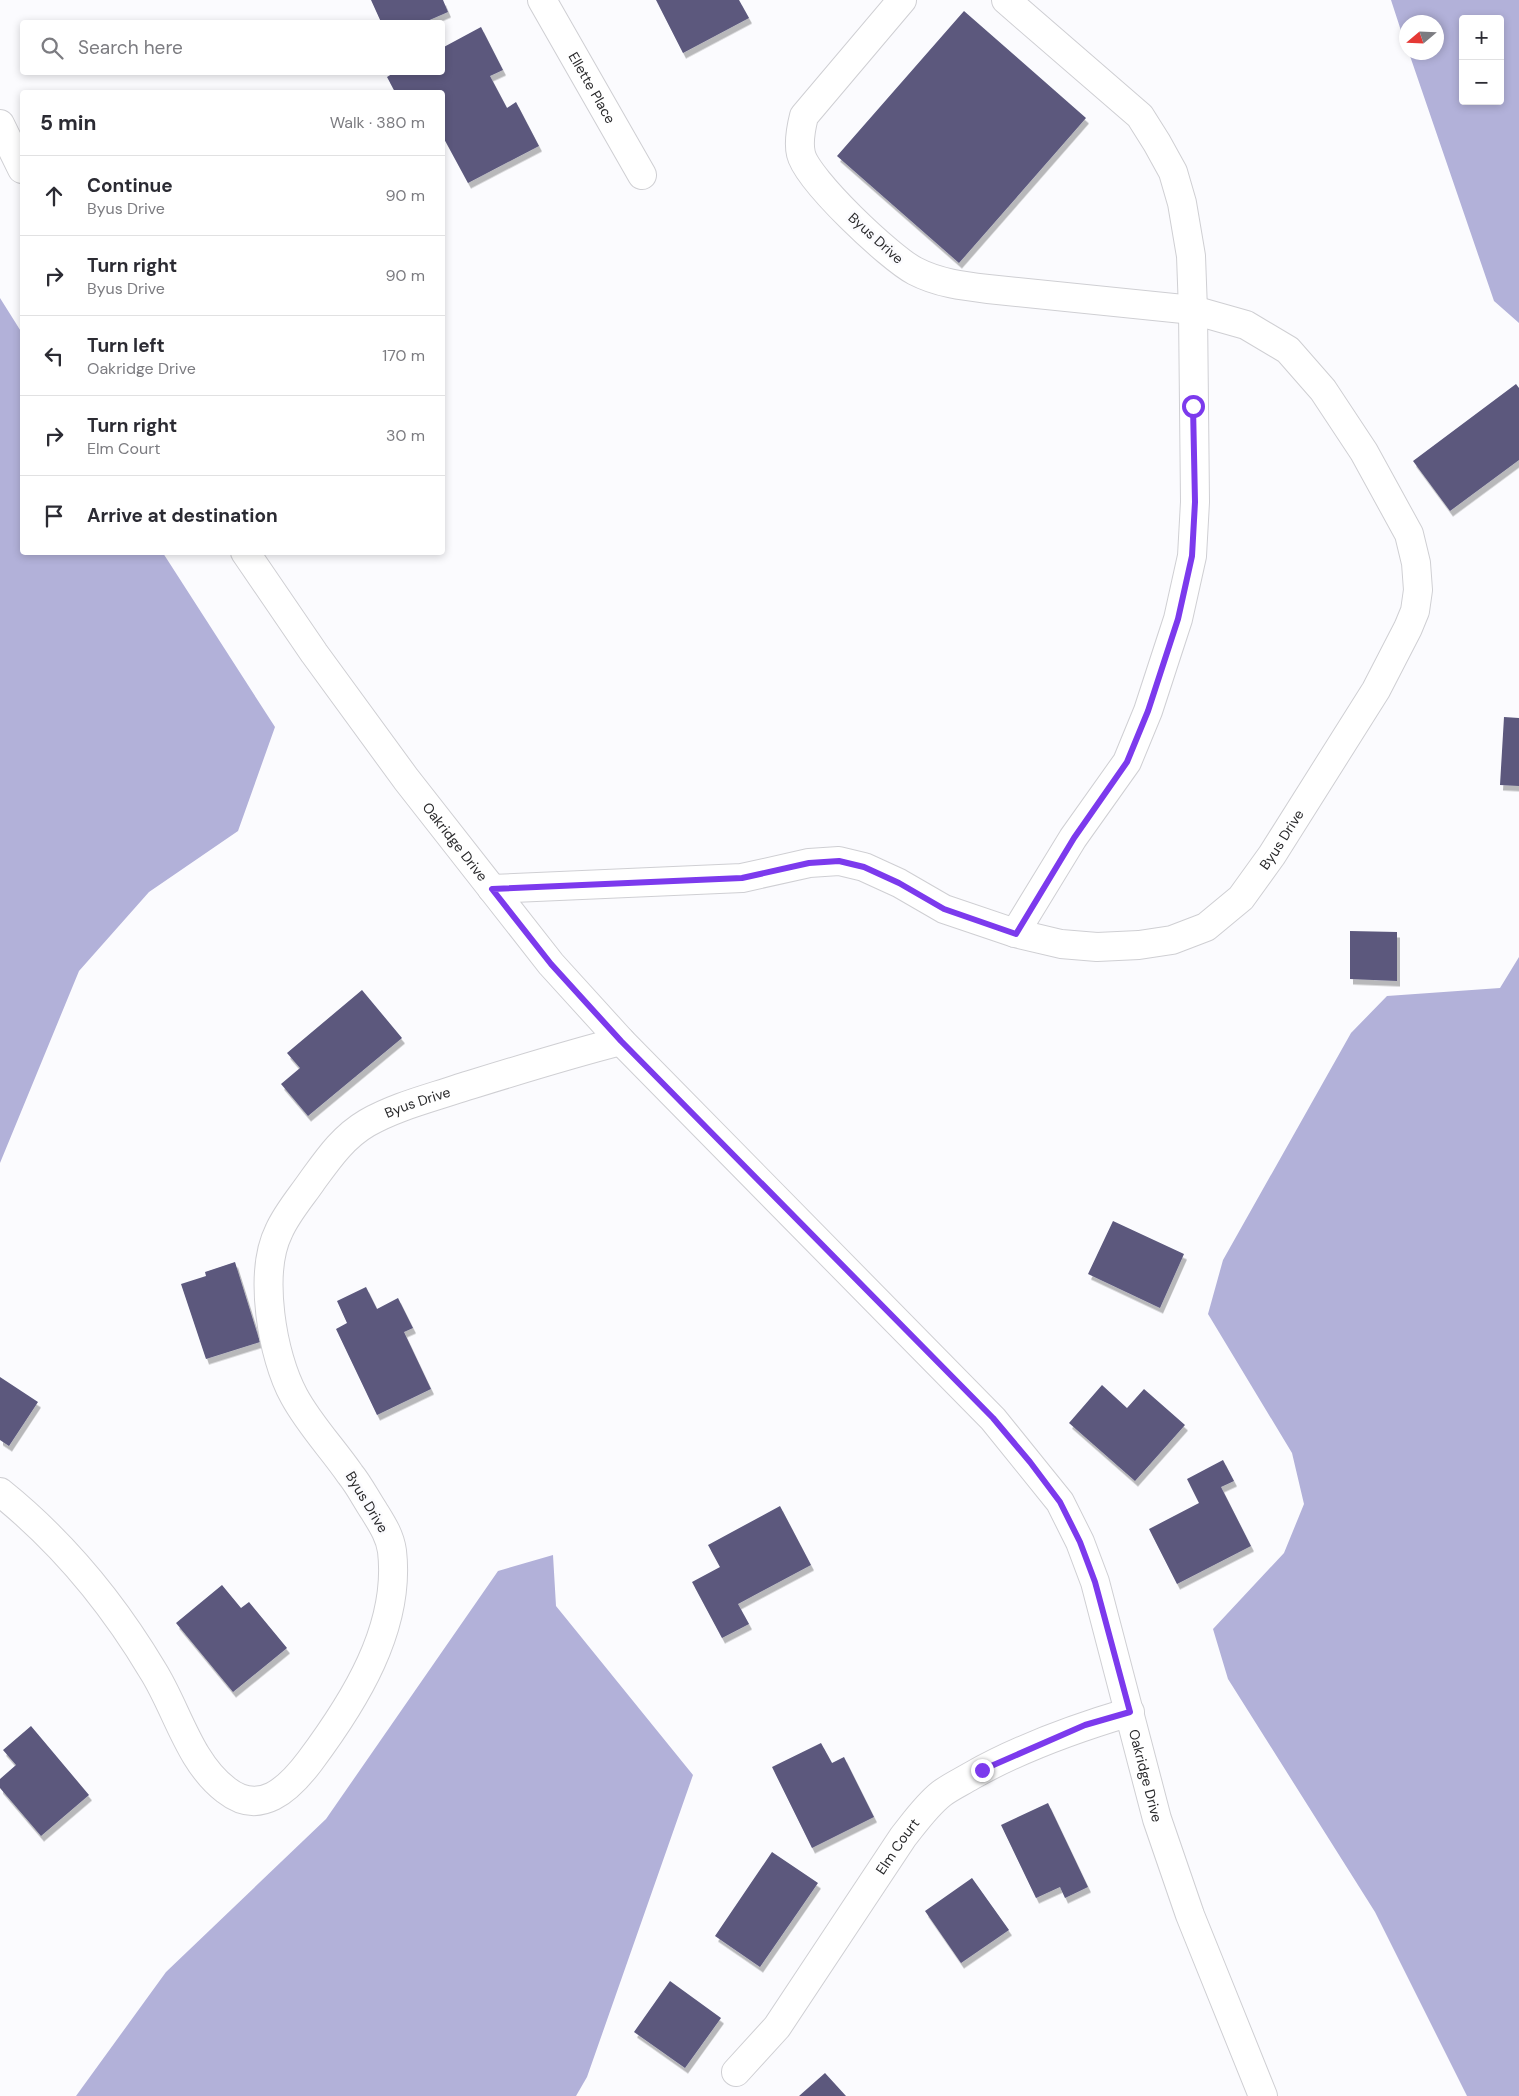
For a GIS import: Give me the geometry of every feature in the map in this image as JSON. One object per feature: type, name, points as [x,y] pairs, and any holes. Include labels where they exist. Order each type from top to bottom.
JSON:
[{"type":"street","name":"Ellette Place","points":[[542,0],[642,175]]},
{"type":"street","name":"Byus Drive","points":[[492,889],[742,878],[809,863],[839,861],[864,867],[899,883],[944,909],[1016,934],[1061,944],[1097,947],[1139,945],[1172,940],[1206,927],[1241,898],[1272,855],[1376,690],[1415,611],[1418,590],[1416,563],[1409,534],[1364,452],[1322,390],[1288,350],[1246,325],[1193,310],[979,288],[937,280],[916,272],[900,262],[846,212],[810,170],[801,155],[800,133],[804,116],[902,0]]},
{"type":"street","points":[[1006,0],[1140,116],[1158,143],[1173,172],[1182,203],[1191,256],[1193,310],[1195,502],[1192,556],[1178,619],[1148,711],[1127,762],[1074,838],[1016,934]]},
{"type":"street","points":[[0,124],[20,165]]},
{"type":"street","name":"Oakridge Drive","points":[[247,555],[314,653],[406,779],[551,964],[621,1041],[993,1418],[1060,1502],[1080,1542],[1095,1582],[1157,1818],[1190,1915],[1263,2096]]},
{"type":"street","name":"Byus Drive","points":[[0,1492],[18,1506],[80,1570],[111,1607],[139,1646],[166,1691],[197,1756],[211,1778],[228,1792],[250,1803],[271,1797],[286,1788],[303,1770],[340,1721],[373,1660],[388,1612],[392,1581],[392,1550],[387,1532],[353,1477],[293,1395],[276,1350],[268,1304],[270,1268],[278,1232],[336,1148],[366,1124],[396,1110],[442,1094],[562,1056],[621,1041]]},
{"type":"street","name":"Elm Court","points":[[736,2072],[777,2027],[922,1811],[942,1793],[1011,1756],[1085,1725],[1130,1712]]},
{"type":"shaded area","points":[[1391,0],[1519,0],[1519,323],[1494,301],[1411,60],[1444,60],[1444,15],[1399,15],[1399,25]]},
{"type":"shaded area","points":[[0,298],[20,330],[20,555],[164,555],[275,727],[238,831],[149,892],[79,971],[0,1163]]},
{"type":"shaded area","points":[[1519,957],[1519,2096],[1467,2096],[1375,1912],[1228,1679],[1213,1629],[1284,1553],[1304,1504],[1292,1453],[1208,1314],[1223,1260],[1351,1033],[1387,996],[1500,988]]},
{"type":"shaded area","points":[[553,1555],[556,1606],[693,1775],[587,2077],[576,2096],[76,2096],[166,1972],[326,1819],[498,1571]]},
{"type":"building","points":[[371,0],[443,0],[448,12],[430,20],[380,20]]},
{"type":"building","points":[[656,0],[739,0],[749,18],[683,53]]},
{"type":"building","points":[[964,11],[1086,118],[959,263],[837,156]]},
{"type":"building","points":[[481,27],[503,70],[490,76],[507,108],[516,102],[539,146],[468,183],[445,141],[445,90],[394,90],[387,77],[390,75],[445,75],[445,46]]},
{"type":"building","points":[[1516,384],[1519,388],[1519,460],[1450,511],[1413,461]]},
{"type":"building","points":[[1504,717],[1519,718],[1519,786],[1500,785]]},
{"type":"building","points":[[1350,931],[1397,932],[1397,981],[1350,979]]},
{"type":"building","points":[[362,990],[402,1038],[308,1116],[281,1084],[300,1068],[287,1053]]},
{"type":"building","points":[[1113,1221],[1184,1254],[1160,1308],[1088,1274]]},
{"type":"building","points":[[235,1262],[260,1342],[206,1359],[181,1284],[206,1276],[205,1272]]},
{"type":"building","points":[[366,1287],[377,1309],[398,1298],[413,1328],[404,1332],[431,1389],[377,1415],[336,1329],[347,1323],[337,1301]]},
{"type":"building","points":[[0,1377],[38,1402],[9,1446],[0,1440]]},
{"type":"building","points":[[1102,1385],[1127,1408],[1144,1389],[1185,1425],[1135,1481],[1069,1423]]},
{"type":"building","points":[[1223,1460],[1234,1481],[1221,1487],[1251,1546],[1177,1584],[1149,1529],[1199,1503],[1187,1479]]},
{"type":"building","points":[[780,1506],[811,1565],[738,1604],[749,1624],[722,1638],[692,1582],[720,1567],[708,1545]]},
{"type":"building","points":[[222,1585],[241,1608],[249,1602],[287,1648],[233,1692],[176,1623]]},
{"type":"building","points":[[31,1726],[89,1795],[41,1836],[0,1788],[0,1779],[16,1765],[3,1750]]},
{"type":"building","points":[[821,1743],[832,1763],[844,1757],[874,1817],[812,1848],[772,1767]]},
{"type":"building","points":[[1048,1803],[1088,1887],[1065,1898],[1060,1887],[1036,1898],[1001,1825]]},
{"type":"building","points":[[772,1852],[818,1883],[760,1967],[715,1936]]},
{"type":"building","points":[[972,1878],[1009,1930],[961,1963],[925,1911]]},
{"type":"building","points":[[670,1981],[721,2018],[685,2068],[634,2032]]},
{"type":"building","points":[[825,2073],[846,2096],[799,2096]]},
{"type":"route","points":[[982,1770],[1085,1725],[1130,1712],[1095,1582],[1080,1542],[1060,1502],[993,1418],[621,1041],[551,964],[492,889],[742,878],[809,863],[839,861],[864,867],[899,883],[944,909],[1016,934],[1074,838],[1127,762],[1148,711],[1178,619],[1192,556],[1195,502],[1193,406]]}]
